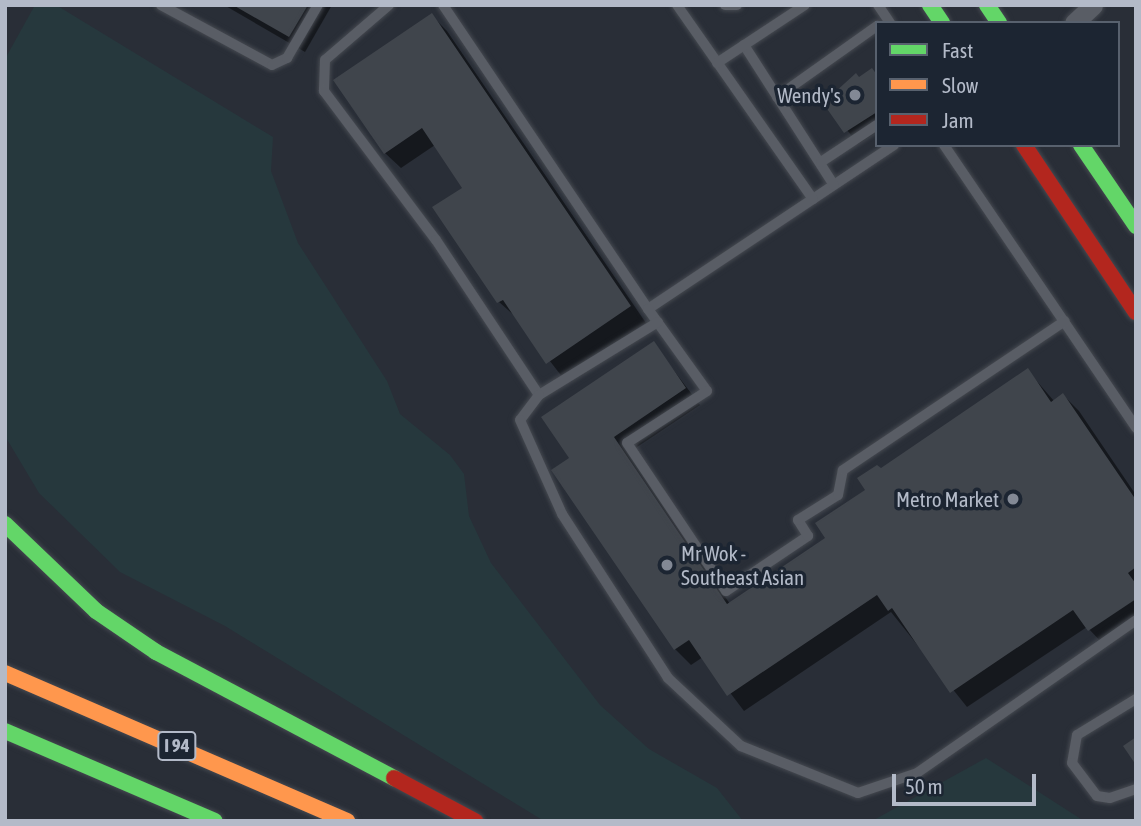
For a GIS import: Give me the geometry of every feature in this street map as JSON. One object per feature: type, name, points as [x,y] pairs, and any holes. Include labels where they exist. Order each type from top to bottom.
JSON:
[{"type":"main road","points":[[930,5],[941,21]]},
{"type":"main road","points":[[987,5],[998,21]]},
{"type":"main road","points":[[1025,147],[1136,312]]},
{"type":"main road","points":[[1082,147],[1136,226]]},
{"type":"main road","points":[[5,524],[96,611],[146,646],[475,821]]},
{"type":"main road","name":"I 94","points":[[5,673],[347,821]]},
{"type":"main road","name":"I 94","points":[[5,731],[215,821]]},
{"type":"street","points":[[1075,21],[1093,5]]},
{"type":"lane","points":[[161,5],[272,65],[287,58],[318,5]]},
{"type":"lane","points":[[389,5],[325,60],[324,91],[436,240],[539,394]]},
{"type":"lane","points":[[443,5],[706,391],[627,443],[726,591],[808,536],[798,520],[838,495],[843,470],[1065,321]]},
{"type":"lane","points":[[677,5],[813,199]]},
{"type":"lane","points":[[725,5],[737,5]]},
{"type":"lane","points":[[717,63],[805,5]]},
{"type":"lane","points":[[777,97],[875,28]]},
{"type":"lane","points":[[744,46],[834,185]]},
{"type":"lane","points":[[821,162],[875,126]]},
{"type":"lane","points":[[649,309],[891,147]]},
{"type":"lane","points":[[945,147],[1136,428]]},
{"type":"lane","points":[[658,322],[539,394],[520,420],[562,514],[668,678],[741,746],[858,793],[918,773],[1136,620]]},
{"type":"lane","points":[[1136,699],[1077,735],[1072,763],[1089,789],[1110,798],[1136,789]]},
{"type":"shaded area","points":[[35,5],[56,5],[273,137],[271,171],[298,243],[387,381],[400,414],[450,455],[464,474],[469,516],[491,563],[600,705],[649,749],[717,788],[743,821],[544,821],[225,626],[120,572],[39,493],[5,436],[5,59]]},
{"type":"shaded area","points":[[986,758],[1084,821],[872,821]]},
{"type":"building","points":[[233,5],[308,5],[289,37]]},
{"type":"building","points":[[432,13],[631,306],[546,364],[503,300],[497,303],[432,207],[462,188],[422,128],[384,154],[333,80]]},
{"type":"building","name":"Wendy's","points":[[872,68],[875,72],[875,113],[844,133],[823,103],[856,73],[859,77]]},
{"type":"building","points":[[654,341],[686,388],[614,437],[727,604],[825,538],[815,523],[865,490],[857,478],[877,465],[881,468],[1028,368],[1051,402],[1063,393],[1136,500],[1136,567],[1128,573],[1136,584],[1136,599],[1088,631],[1073,610],[950,693],[892,608],[888,611],[877,595],[727,696],[689,640],[674,650],[551,470],[569,458],[541,417]]},
{"type":"building","points":[[1136,737],[1136,765],[1123,746]]},
{"type":"traffic: fast","points":[[930,5],[941,21]]},
{"type":"traffic: fast","points":[[987,5],[998,21]]},
{"type":"traffic: fast","points":[[1082,147],[1136,226]]},
{"type":"traffic: fast","points":[[5,524],[96,611],[156,652],[394,778]]},
{"type":"traffic: fast","points":[[5,731],[215,821]]},
{"type":"traffic: slow","points":[[5,673],[347,821]]},
{"type":"traffic: jam","points":[[1025,147],[1136,312]]},
{"type":"traffic: jam","points":[[394,778],[475,821]]},
{"type":"place","name":"Wendy's","points":[[855,95]]},
{"type":"place","name":"Metro Market","points":[[1013,499]]},
{"type":"place","name":"Mr Wok - Southeast Asian","points":[[667,565]]}]
